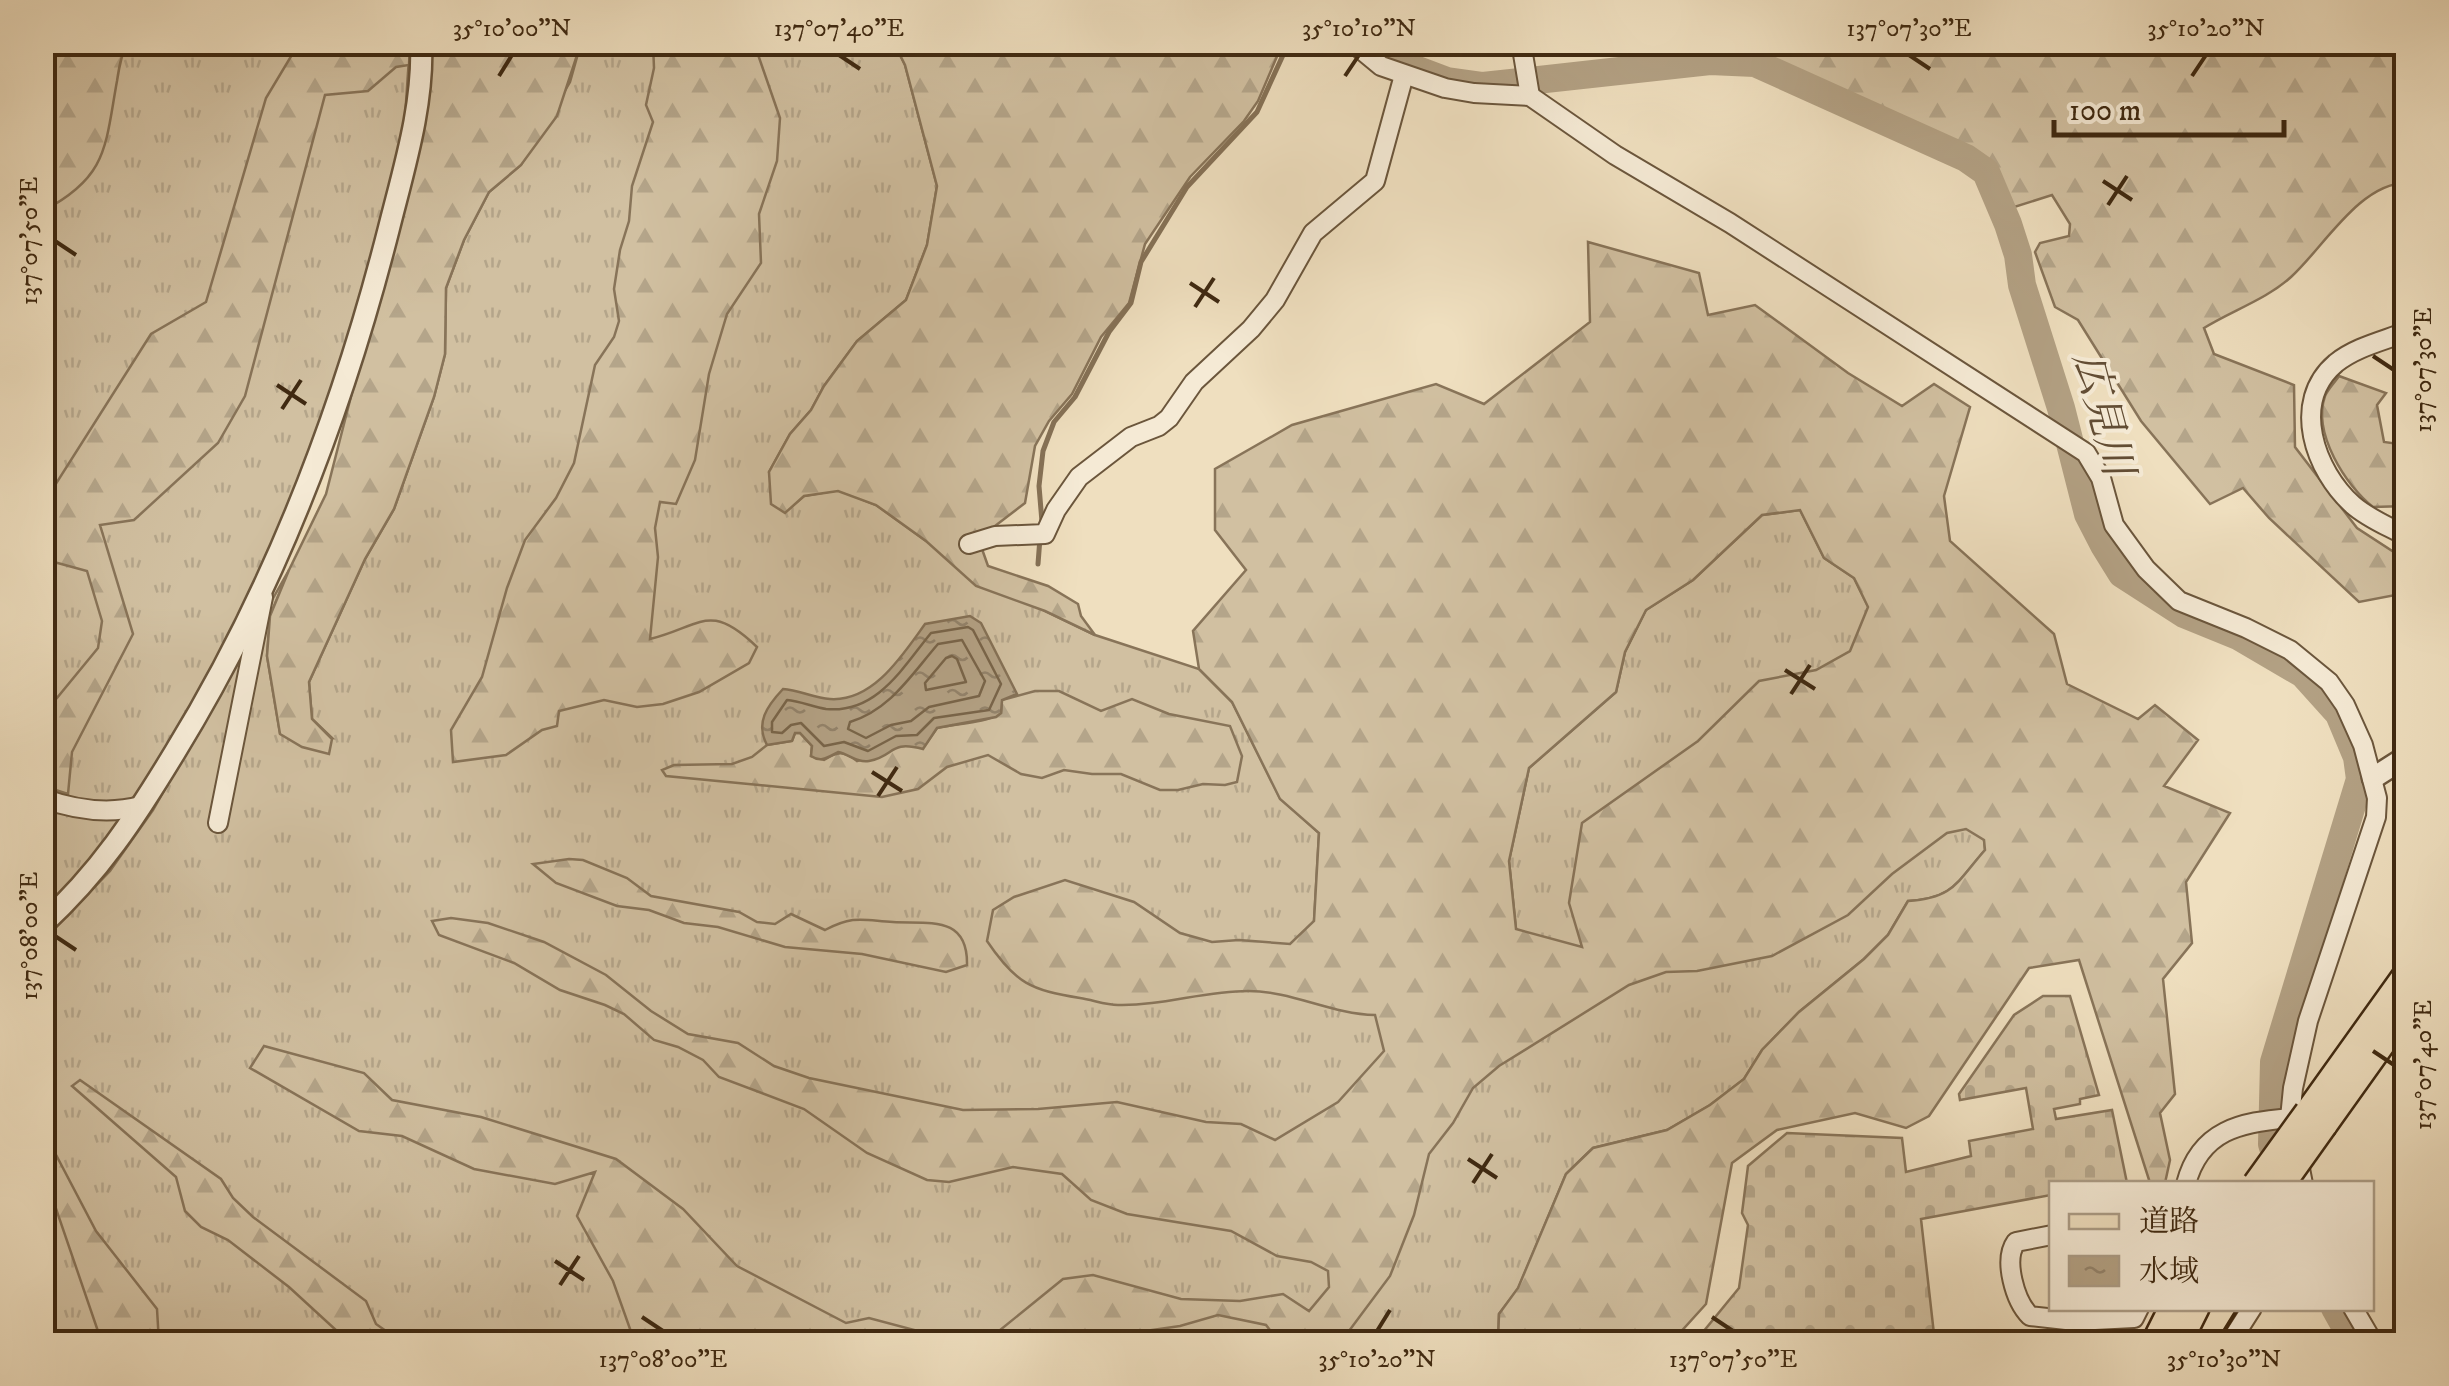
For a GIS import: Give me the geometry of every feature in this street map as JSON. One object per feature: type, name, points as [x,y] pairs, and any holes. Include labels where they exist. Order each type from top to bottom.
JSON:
[{"type":"main road","points":[[2258,1181],[2406,975]]},
{"type":"main road","points":[[2283,1181],[2300,1119],[2406,1010]]},
{"type":"main road","points":[[2154,1344],[2170,1311]]},
{"type":"main road","points":[[2178,1344],[2194,1311]]},
{"type":"street","points":[[42,925],[106,860],[204,706],[264,591],[340,401],[373,290],[409,144],[422,71],[421,42]]},
{"type":"street","points":[[1352,42],[1368,58],[1404,75],[1474,93],[1529,92],[1615,155],[1730,223],[2086,453],[2101,478],[2114,525],[2146,569],[2179,601],[2290,650],[2329,682],[2357,732],[2373,778],[2376,816],[2308,1022],[2293,1088],[2300,1119],[2303,1181]]},
{"type":"street","points":[[1521,42],[1529,92]]},
{"type":"street","points":[[969,544],[995,536],[1039,535],[1079,477],[1130,437],[1169,418],[1194,382],[1275,300],[1313,233],[1375,181],[1404,75]]},
{"type":"street","points":[[2406,332],[2354,352],[2336,364],[2321,380],[2312,398],[2311,424],[2318,454],[2339,491],[2370,519],[2406,536]]},
{"type":"street","points":[[218,824],[264,591]]},
{"type":"street","points":[[2373,778],[2406,757]]},
{"type":"street","points":[[42,798],[69,808],[118,812],[141,806]]},
{"type":"street","points":[[2187,1181],[2190,1168],[2208,1144],[2229,1129],[2248,1122],[2300,1119]]},
{"type":"street","points":[[2049,1235],[2016,1242],[2011,1250],[2020,1306],[2030,1316],[2075,1321],[2134,1318],[2138,1311]]},
{"type":"street","points":[[2229,1344],[2250,1311]]},
{"type":"street","points":[[2355,1311],[2373,1343]]},
{"type":"green space","points":[[43,42],[127,43],[100,158],[80,186],[43,211]]},
{"type":"green space","points":[[1255,42],[1278,54],[1258,101],[1190,177],[1145,244],[1129,303],[1101,337],[1072,394],[1049,421],[1035,446],[1025,503],[991,529],[982,549],[988,566],[1048,586],[1078,604],[1081,616],[1095,635],[1045,611],[976,586],[926,541],[876,505],[838,491],[804,496],[785,513],[771,504],[769,472],[790,434],[811,410],[857,341],[906,300],[927,245],[937,186],[905,65],[894,43]]},
{"type":"green space","points":[[43,43],[410,43],[401,177],[336,395],[250,604],[182,729],[99,855],[43,917]]},
{"type":"green space","points":[[299,43],[410,43],[409,65],[396,67],[368,91],[325,95],[245,396],[218,443],[134,520],[100,525],[133,634],[72,752],[68,794],[43,786],[43,715],[98,648],[102,621],[87,571],[43,559],[43,504],[151,334],[206,302],[266,98]]},
{"type":"green space","points":[[429,43],[581,43],[557,116],[521,165],[489,192],[464,240],[446,288],[445,354],[434,397],[394,509],[365,559],[309,682],[312,719],[332,739],[329,754],[302,747],[280,734],[267,656],[270,616],[326,494],[357,373]]},
{"type":"green space","points":[[581,43],[894,43],[905,65],[937,186],[927,245],[906,300],[857,341],[811,410],[790,434],[769,472],[785,512],[804,496],[839,490],[876,505],[926,541],[1045,611],[1095,635],[1199,669],[1232,702],[1280,798],[1319,833],[1314,921],[1516,929],[1509,861],[1529,768],[1616,692],[1625,652],[1646,610],[1693,580],[1762,515],[1800,510],[1824,558],[1854,578],[1984,840],[1985,850],[1953,887],[1935,896],[1908,901],[1888,935],[1799,1012],[1762,1050],[1744,1079],[1667,1130],[1593,1148],[1566,1174],[1518,1289],[1499,1314],[1498,1343],[43,1344],[43,941],[110,871],[153,810],[289,570],[270,616],[267,656],[280,733],[332,738],[312,719],[309,682],[365,559],[394,509],[434,397],[445,354],[446,288],[464,240],[489,192],[521,165],[570,82]]},
{"type":"green space","points":[[653,43],[754,43],[780,118],[777,161],[759,214],[761,263],[727,314],[709,374],[695,460],[676,504],[660,502],[655,528],[658,557],[650,639],[716,621],[741,633],[757,647],[749,663],[699,692],[663,704],[637,707],[604,700],[559,711],[557,726],[542,730],[506,755],[453,762],[451,730],[482,677],[525,540],[556,498],[574,463],[595,365],[614,337],[619,321],[614,289],[620,250],[629,221],[632,186],[653,122],[646,105],[654,68]]},
{"type":"green space","points":[[1661,43],[2406,43],[2406,183],[2373,194],[2343,219],[2281,285],[2204,328],[2214,354],[2294,385],[2295,447],[2357,528],[2406,560],[2406,593],[2359,602],[2269,518],[2243,488],[2210,504],[2141,421],[2078,320],[2055,307],[2035,252],[2040,243],[2069,236],[2070,224],[2052,195],[2008,209],[1991,170],[1970,156],[1760,59],[1728,55],[1661,59]]},
{"type":"green space","points":[[1588,242],[1699,273],[1708,315],[1755,305],[1848,373],[1902,406],[1934,384],[1970,407],[1944,496],[1950,541],[2054,634],[2067,684],[2138,719],[2155,705],[2198,740],[2164,786],[2230,813],[2186,882],[2192,943],[2163,979],[2175,1094],[2160,1113],[2170,1160],[2165,1181],[2149,1181],[2079,960],[2029,968],[1929,1116],[1906,1128],[1855,1113],[1777,1130],[1732,1163],[1706,1304],[1675,1343],[1498,1343],[1499,1314],[1518,1288],[1566,1174],[1593,1148],[1667,1130],[1744,1079],[1762,1050],[1799,1012],[1888,935],[1908,901],[1945,892],[1960,880],[1985,850],[1984,840],[1966,829],[1947,833],[1892,874],[1848,915],[1772,956],[1697,971],[1666,972],[1629,985],[1499,1066],[1473,1088],[1429,1154],[1414,1215],[1390,1276],[1340,1343],[1280,1343],[1266,1325],[1218,1315],[1180,1326],[1111,1336],[1102,1343],[963,1343],[989,1339],[1063,1279],[1093,1275],[1181,1299],[1240,1301],[1283,1294],[1309,1311],[1329,1287],[1328,1271],[1311,1262],[1277,1256],[1231,1231],[1127,1214],[1091,1200],[1062,1174],[1013,1167],[949,1182],[927,1180],[867,1153],[804,1109],[719,1077],[703,1060],[654,1040],[624,1014],[560,990],[514,963],[439,935],[432,921],[451,918],[488,923],[544,942],[606,975],[688,1034],[738,1043],[774,1066],[809,1078],[963,1110],[1117,1102],[1206,1122],[1241,1124],[1275,1140],[1338,1102],[1384,1051],[1375,1015],[1248,991],[1134,1005],[1104,1003],[1049,992],[1026,983],[1007,967],[987,941],[993,910],[1014,897],[1065,880],[1134,902],[1180,933],[1212,942],[1290,944],[1314,921],[1319,833],[1280,799],[1232,702],[1199,669],[1193,631],[1246,570],[1215,530],[1215,469],[1292,425],[1436,384],[1484,404],[1590,322]],"holes":[[[1800,510],[1824,558],[1854,578],[1868,607],[1850,651],[1816,670],[1759,681],[1698,741],[1582,823],[1569,903],[1582,947],[1516,929],[1509,861],[1529,768],[1616,692],[1625,652],[1646,610],[1693,580],[1762,515]]]},
{"type":"green space","points":[[2339,376],[2386,393],[2377,405],[2384,442],[2406,445],[2406,506],[2373,507],[2352,486],[2334,458],[2322,411],[2325,396]]},
{"type":"green space","points":[[1035,691],[1059,691],[1101,711],[1132,699],[1169,714],[1230,726],[1242,756],[1237,782],[1160,790],[1121,774],[1064,770],[1042,778],[1021,774],[988,755],[947,767],[918,789],[882,797],[666,776],[662,770],[674,765],[732,764],[752,757],[767,745],[792,741],[795,733],[800,733],[812,746],[811,756],[824,760],[841,753],[857,761],[899,746],[925,745],[937,728],[994,717],[1001,713],[1002,700]]},
{"type":"green space","points":[[583,860],[627,878],[651,896],[739,912],[757,922],[775,924],[791,914],[825,930],[858,920],[944,926],[961,937],[967,965],[946,972],[862,954],[785,947],[718,927],[684,923],[649,910],[617,906],[556,883],[533,864]]},
{"type":"green space","points":[[2043,996],[2070,996],[2099,1095],[2054,1109],[2056,1119],[2112,1110],[2127,1181],[2049,1181],[2049,1195],[1921,1219],[1935,1343],[1694,1343],[1739,1288],[1748,1225],[1742,1213],[1748,1166],[1787,1133],[1902,1138],[1906,1172],[1971,1156],[1969,1141],[2033,1129],[2026,1088],[1960,1100],[1959,1094],[2014,1015]]},
{"type":"green space","points":[[264,1046],[364,1073],[392,1100],[481,1117],[616,1159],[683,1209],[737,1266],[846,1323],[869,1318],[963,1343],[635,1343],[613,1281],[577,1216],[595,1172],[555,1184],[474,1169],[402,1136],[359,1131],[250,1068]]},
{"type":"green space","points":[[80,1080],[221,1179],[233,1198],[253,1217],[366,1301],[376,1324],[403,1343],[350,1343],[289,1287],[228,1240],[201,1227],[185,1211],[176,1177],[72,1086]]},
{"type":"green space","points":[[43,1130],[96,1231],[157,1309],[159,1343],[102,1343],[51,1194],[43,1181]]},
{"type":"water","points":[[970,616],[981,623],[1017,694],[1002,700],[1001,713],[996,717],[937,728],[923,749],[904,746],[869,761],[838,752],[824,759],[815,758],[811,756],[812,746],[800,733],[795,733],[792,741],[767,745],[762,729],[764,715],[783,689],[830,699],[860,693],[885,675],[925,624]]},
{"type":"waterway","points":[[1042,522],[1039,486],[1043,451],[1054,422],[1075,397],[1109,332],[1131,303],[1141,262],[1187,187],[1257,112],[1293,42]]},
{"type":"waterway","name":"広見川","points":[[1392,42],[1386,58],[1447,81],[1483,86],[1710,61],[1755,63],[1966,158],[1986,172],[2018,255],[2022,285],[2061,408],[2088,514],[2122,574],[2184,614],[2238,636],[2303,674],[2339,714],[2357,757],[2360,779],[2274,1062],[2272,1144],[2282,1177]]},
{"type":"waterway","points":[[1038,564],[1040,538]]},
{"type":"waterway","name":"広見川","points":[[2337,1311],[2355,1344]]}]
